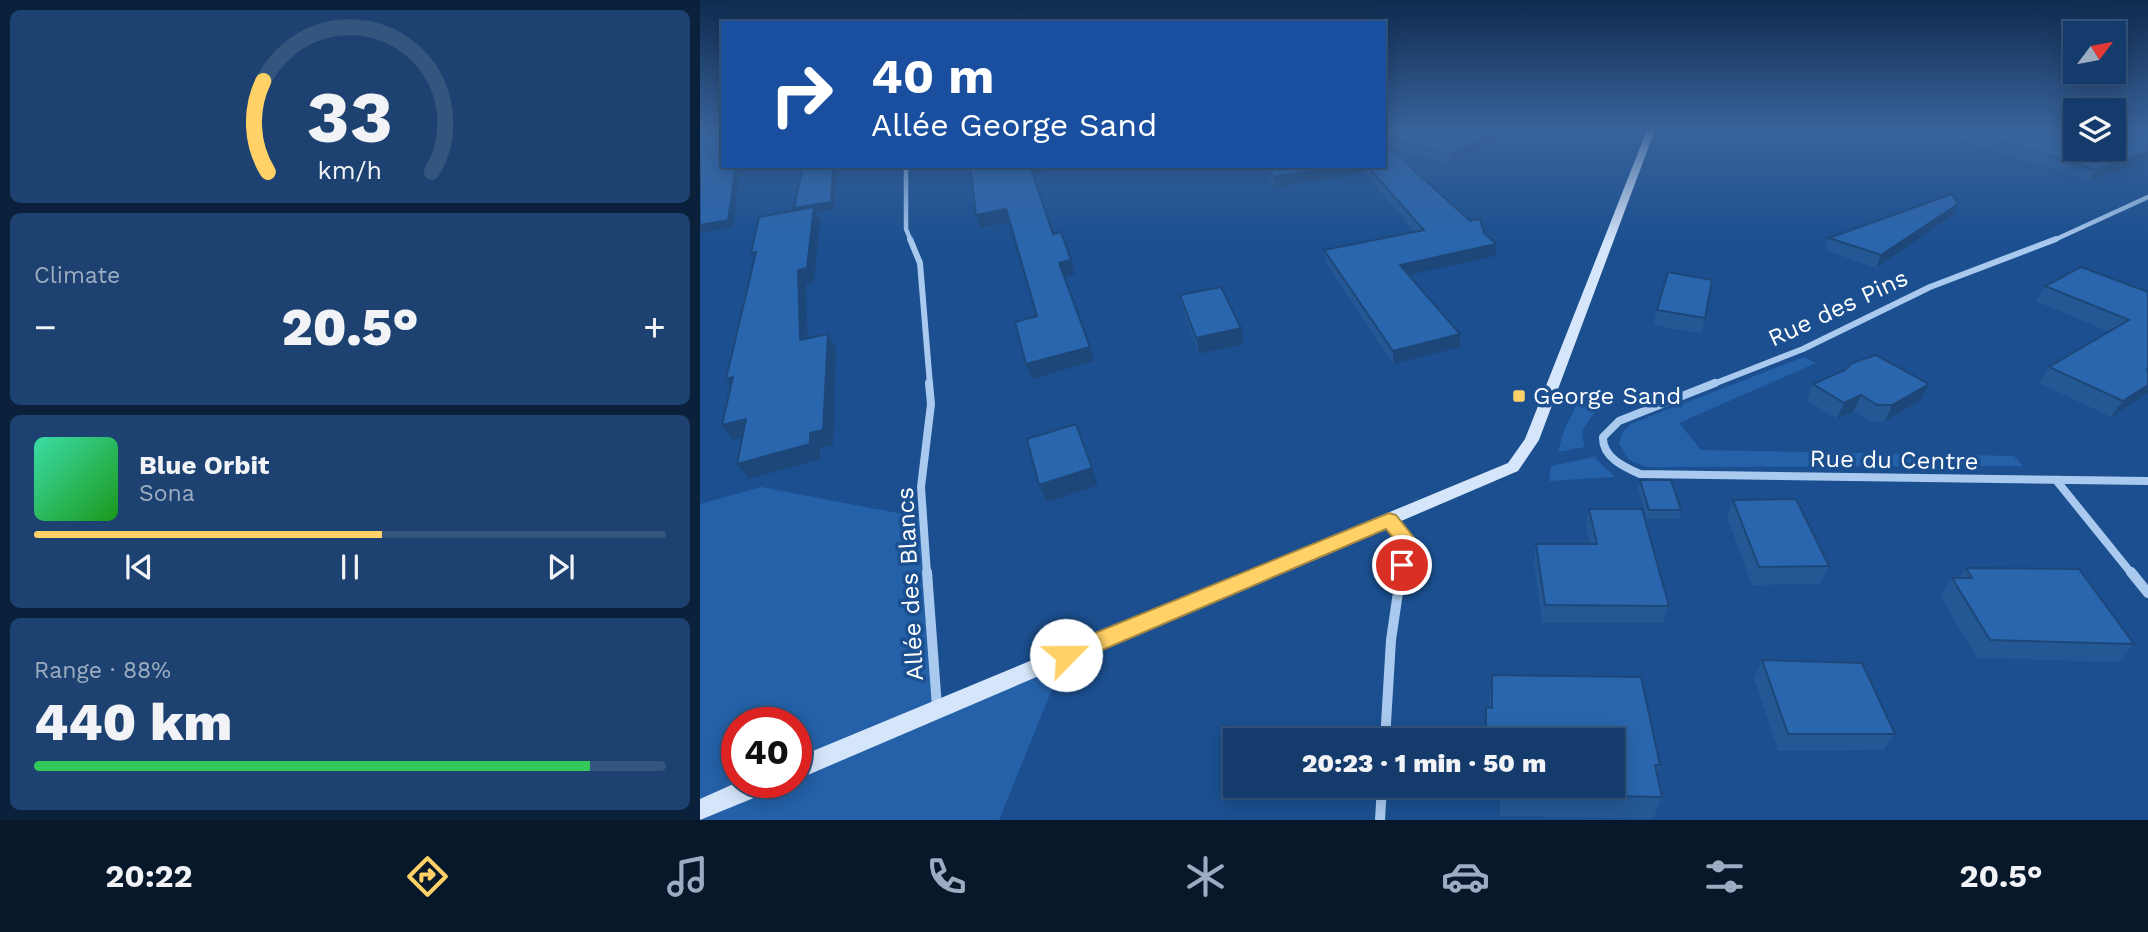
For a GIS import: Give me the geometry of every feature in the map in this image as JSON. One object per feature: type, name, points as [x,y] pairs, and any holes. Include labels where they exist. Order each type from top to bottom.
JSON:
[{"type":"street","name":"Allée des Blancs","points":[[906,168],[906,229],[920,263],[931,404],[921,487],[937,709]]},
{"type":"street","points":[[812,762],[1513,467],[1532,440],[1636,168]]},
{"type":"street","name":"Rue des Pins","points":[[1640,474],[1623,467],[1603,449],[1602,437],[1605,429],[1803,349],[1930,287],[2036,248],[2148,197]]},
{"type":"street","name":"Rue du Centre","points":[[1640,474],[2148,481]]},
{"type":"street","points":[[2056,480],[2148,593]]},
{"type":"street","points":[[1386,728],[1391,640],[1406,539],[1389,520]]},
{"type":"street","points":[[700,810],[728,798]]},
{"type":"street","points":[[1380,820],[1381,798]]},
{"type":"shaded area","points":[[1804,357],[1816,363],[1679,423],[1701,450],[2014,456],[2023,466],[1647,467],[1629,460],[1619,444],[1622,433],[1630,424]]},
{"type":"shaded area","points":[[1578,402],[1585,403],[1595,412],[1582,431],[1584,447],[1558,452],[1563,433]]},
{"type":"shaded area","points":[[1594,457],[1615,477],[1549,481],[1551,466]]},
{"type":"shaded area","points":[[761,487],[924,518],[937,709],[1066,655],[999,820],[700,820],[700,504]]},
{"type":"building","points":[[700,168],[736,168],[728,220],[700,225]]},
{"type":"building","points":[[803,168],[833,168],[831,202],[794,208]]},
{"type":"building","points":[[970,168],[1031,168],[1053,234],[1061,232],[1071,260],[1059,263],[1090,347],[1026,364],[1015,322],[1037,316],[1006,209],[976,215]]},
{"type":"building","points":[[1267,168],[1326,168],[1274,177]]},
{"type":"building","points":[[1369,168],[1412,168],[1470,221],[1480,219],[1484,233],[1496,244],[1400,265],[1460,334],[1393,351],[1324,250],[1424,230]]},
{"type":"building","points":[[1952,194],[1958,204],[1881,255],[1829,238]]},
{"type":"building","points":[[814,207],[807,268],[798,270],[800,340],[828,334],[823,430],[810,433],[810,444],[737,464],[746,419],[722,425],[733,377],[726,379],[756,252],[751,253],[759,217]]},
{"type":"building","points":[[2081,267],[2148,292],[2148,385],[2123,401],[2049,367],[2129,320],[2045,286]]},
{"type":"building","points":[[1668,272],[1712,280],[1705,318],[1657,310]]},
{"type":"building","points":[[1221,287],[1241,328],[1196,338],[1180,295]]},
{"type":"building","points":[[1876,355],[1929,384],[1892,405],[1877,405],[1861,395],[1844,403],[1813,384],[1845,370],[1852,363]]},
{"type":"building","points":[[1076,424],[1092,468],[1039,485],[1027,439]]},
{"type":"building","points":[[1640,480],[1671,480],[1681,510],[1649,510]]},
{"type":"building","points":[[1796,499],[1829,566],[1759,567],[1733,500]]},
{"type":"building","points":[[1589,509],[1642,509],[1669,606],[1545,605],[1536,544],[1597,544]]},
{"type":"building","points":[[1966,568],[2079,569],[2134,644],[1990,640],[1952,578],[1972,578]]},
{"type":"building","points":[[1762,660],[1862,663],[1895,734],[1788,734]]},
{"type":"building","points":[[1492,675],[1641,677],[1660,765],[1655,765],[1662,797],[1625,796],[1625,728],[1486,728],[1486,707],[1492,708]]},
{"type":"place","name":"George Sand","points":[[1519,396]]},
{"type":"route","points":[[1066,655],[1389,520],[1406,539],[1402,565]]}]
